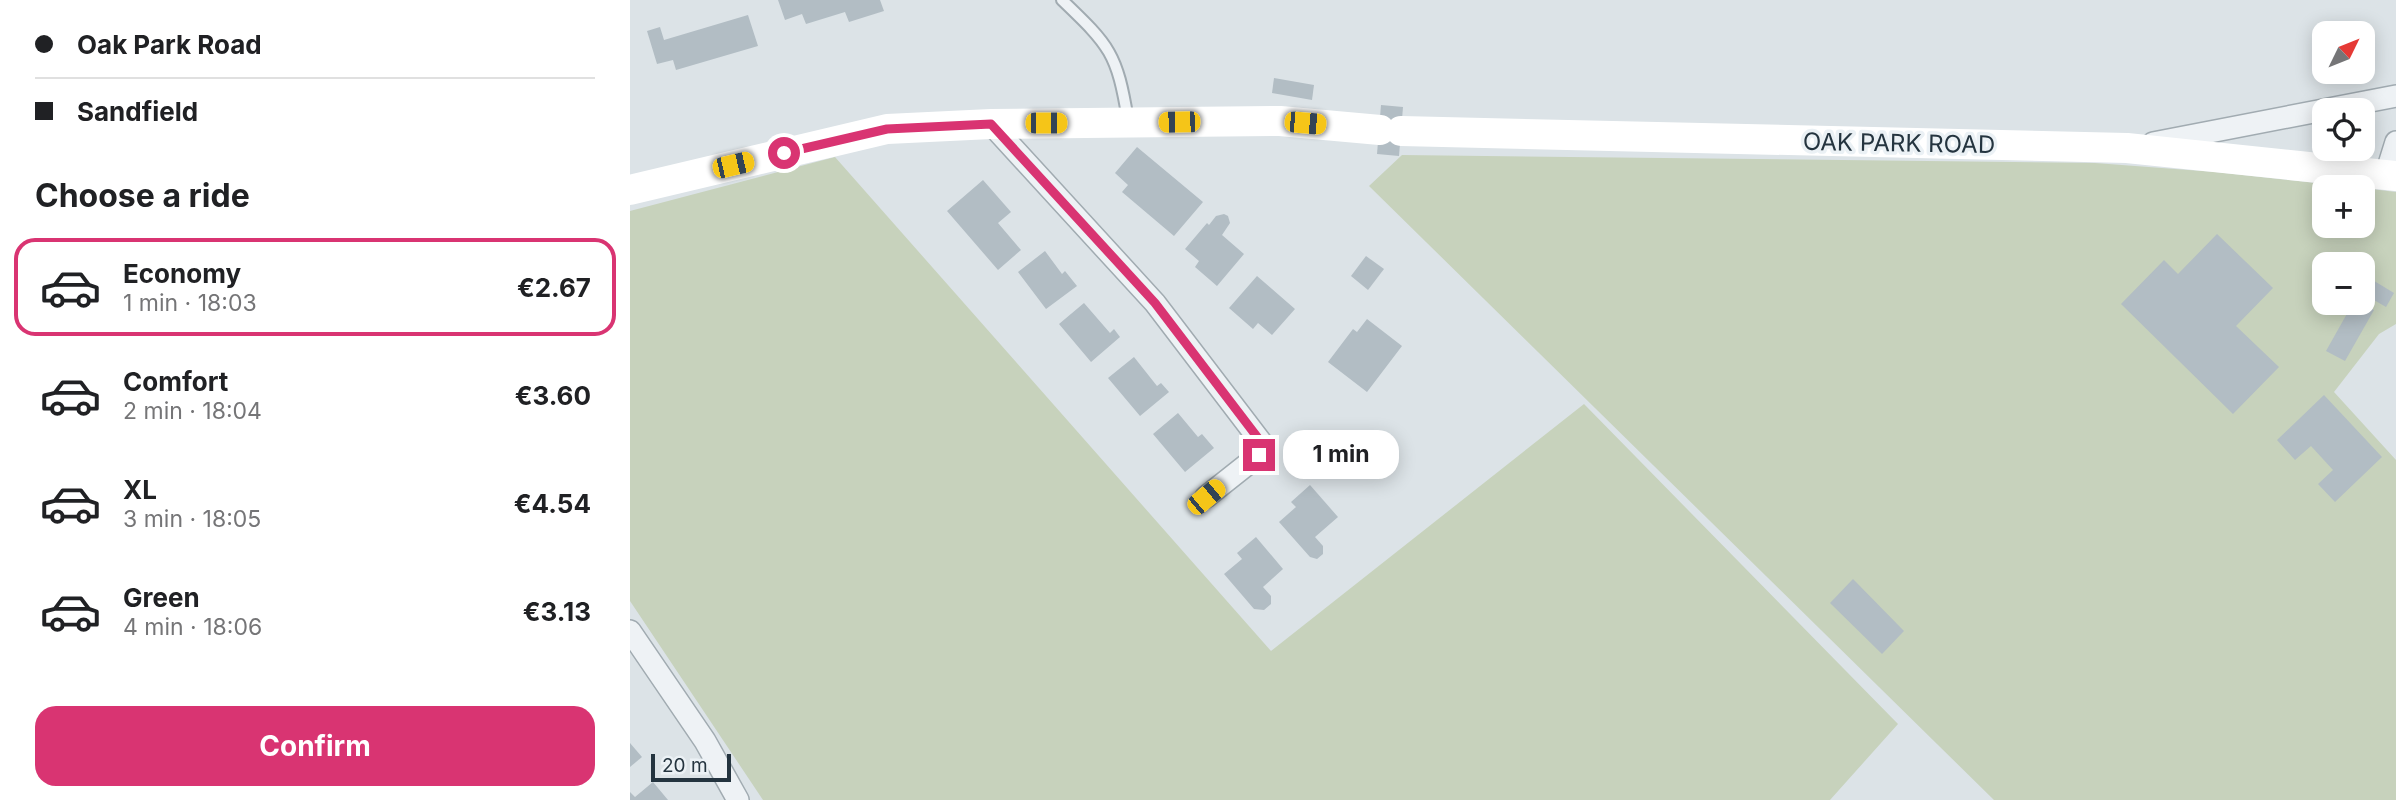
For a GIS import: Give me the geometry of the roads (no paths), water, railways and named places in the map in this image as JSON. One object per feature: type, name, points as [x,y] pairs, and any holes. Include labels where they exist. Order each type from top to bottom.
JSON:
[{"type":"street","points":[[2127,148],[2396,96]]},
{"type":"street","name":"OAK PARK ROAD","points":[[630,190],[887,129],[991,124],[1280,121],[1390,131],[2127,148],[2391,175]]},
{"type":"street","points":[[991,124],[1155,303],[1261,442],[1259,455],[1206,497]]},
{"type":"street","points":[[2391,175],[2396,142]]},
{"type":"street","points":[[630,631],[705,741],[738,800]]},
{"type":"lane","points":[[1062,0],[1100,37],[1115,59],[1129,123]]}]
